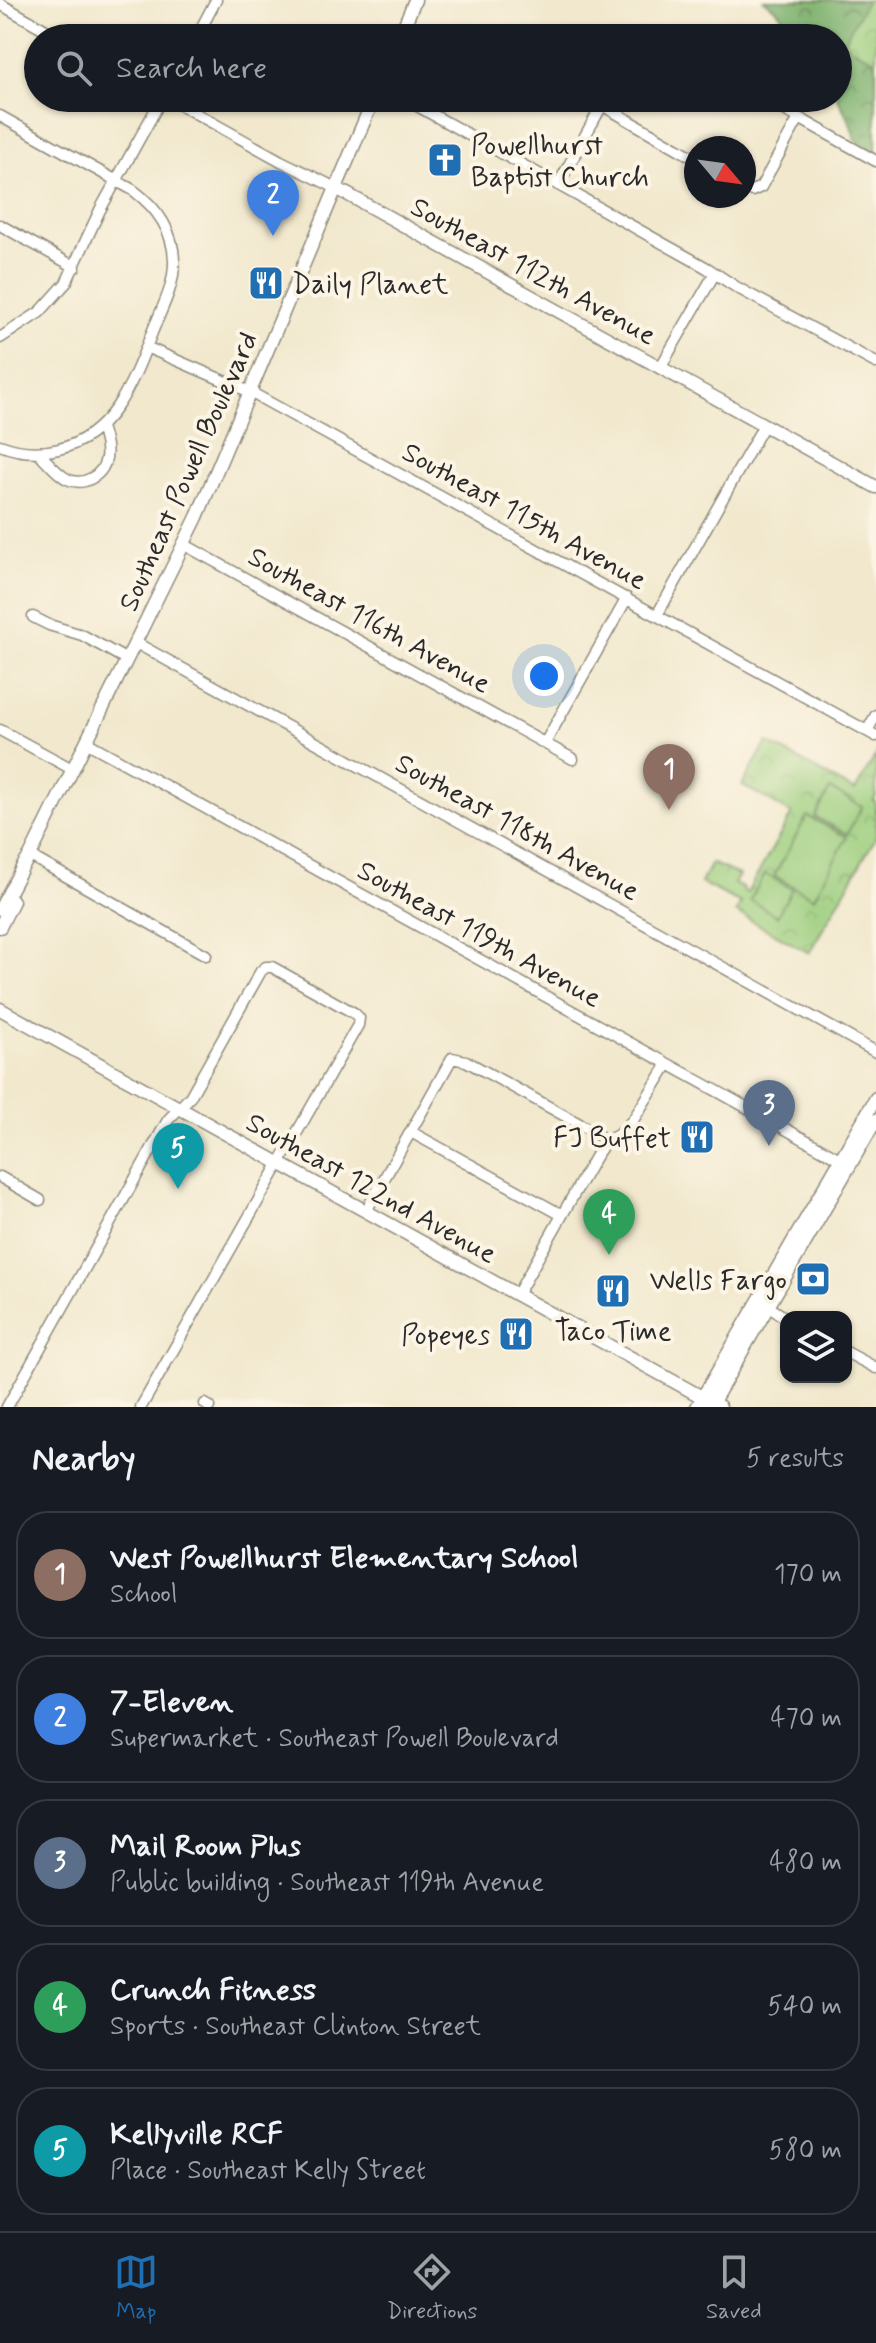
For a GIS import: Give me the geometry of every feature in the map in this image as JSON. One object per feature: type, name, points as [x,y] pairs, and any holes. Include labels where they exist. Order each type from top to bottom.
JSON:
[{"type":"main road","points":[[405,24],[415,0]]},
{"type":"main road","name":"Southeast Powell Boulevard","points":[[0,909],[30,856],[185,545],[368,112]]},
{"type":"main road","name":"Southeast 112th Avenue","points":[[336,188],[876,487]]},
{"type":"main road","name":"Southeast Powell Boulevard","points":[[0,927],[28,869],[30,856]]},
{"type":"main road","name":"Southeast 122nd Avenue","points":[[0,1009],[709,1404]]},
{"type":"main road","points":[[709,1404],[846,1162],[875,1100]]},
{"type":"main road","points":[[864,1141],[862,1131],[875,1100]]},
{"type":"main road","points":[[846,1162],[864,1141],[876,1120]]},
{"type":"street","points":[[203,24],[216,0]]},
{"type":"street","points":[[0,4],[35,24]]},
{"type":"street","points":[[0,338],[27,322],[62,289],[154,112]]},
{"type":"street","name":"Southeast 112th Avenue","points":[[193,112],[336,188]]},
{"type":"street","points":[[428,112],[876,363]]},
{"type":"street","points":[[558,185],[598,112]]},
{"type":"street","points":[[620,112],[684,152]]},
{"type":"street","points":[[788,112],[876,161]]},
{"type":"street","points":[[0,116],[133,190],[158,212],[172,244],[174,261],[173,278],[146,347],[122,400],[101,427],[69,447],[39,453],[27,453],[0,445]]},
{"type":"street","points":[[756,190],[765,181],[799,118]]},
{"type":"street","points":[[0,225],[75,267]]},
{"type":"street","points":[[660,368],[715,273]]},
{"type":"street","name":"Southeast 115th Avenue","points":[[146,347],[250,392],[872,734]]},
{"type":"street","points":[[657,615],[764,425]]},
{"type":"street","points":[[39,453],[70,481],[82,482],[94,477],[103,469],[107,455],[101,427]]},
{"type":"street","name":"Southeast 116th Avenue","points":[[185,545],[573,759]]},
{"type":"street","points":[[545,743],[627,598]]},
{"type":"street","points":[[33,617],[82,635],[127,660]]},
{"type":"street","name":"Southeast 118th Avenue","points":[[136,643],[876,1052]]},
{"type":"street","points":[[872,734],[876,715]]},
{"type":"street","points":[[0,730],[72,769]]},
{"type":"street","name":"Southeast 119th Avenue","points":[[86,742],[846,1162]]},
{"type":"street","points":[[30,856],[206,955]]},
{"type":"street","points":[[7,1407],[168,1120],[190,1097],[261,971],[272,967],[354,1013],[359,1018],[358,1025],[141,1407]]},
{"type":"street","points":[[366,1211],[452,1058],[466,1061],[606,1141]]},
{"type":"street","points":[[517,1295],[606,1141],[618,1135],[633,1120],[668,1064]]},
{"type":"street","points":[[411,1132],[562,1215]]},
{"type":"street","points":[[0,1177],[40,1200]]},
{"type":"street","points":[[764,1304],[780,1314]]},
{"type":"street","points":[[852,1355],[876,1368]]},
{"type":"green space","points":[[764,0],[876,0],[876,152],[855,139],[845,112],[852,112],[852,24],[788,24]]},
{"type":"green space","points":[[867,0],[876,0],[876,61],[852,48],[852,27]]},
{"type":"green space","points":[[767,742],[855,791],[876,755],[876,796],[873,801],[876,803],[876,837],[809,953],[736,912],[741,903],[701,883],[711,863],[739,875],[734,884],[747,893],[792,814],[742,785]]},
{"type":"green space","points":[[830,789],[862,807],[847,834],[815,817]]},
{"type":"green space","points":[[807,816],[847,837],[814,898],[774,876]]},
{"type":"green space","points":[[765,874],[792,889],[777,916],[750,900]]},
{"type":"place","name":"Powellhurst Baptist Church","points":[[445,160]]},
{"type":"place","name":"7-Eleven","points":[[273,236]]},
{"type":"place","name":"Daily Planet","points":[[266,283]]},
{"type":"place","name":"West Powellhurst Elementary School","points":[[669,810]]},
{"type":"place","name":"FJ Buffet","points":[[697,1137]]},
{"type":"place","name":"Mail Room Plus","points":[[769,1146]]},
{"type":"place","name":"Kellyville RCF","points":[[178,1189]]},
{"type":"place","name":"Crunch Fitness","points":[[609,1255]]},
{"type":"place","name":"Wells Fargo","points":[[813,1279]]},
{"type":"place","name":"Taco Time","points":[[613,1291]]},
{"type":"place","name":"Popeyes","points":[[516,1334]]}]
